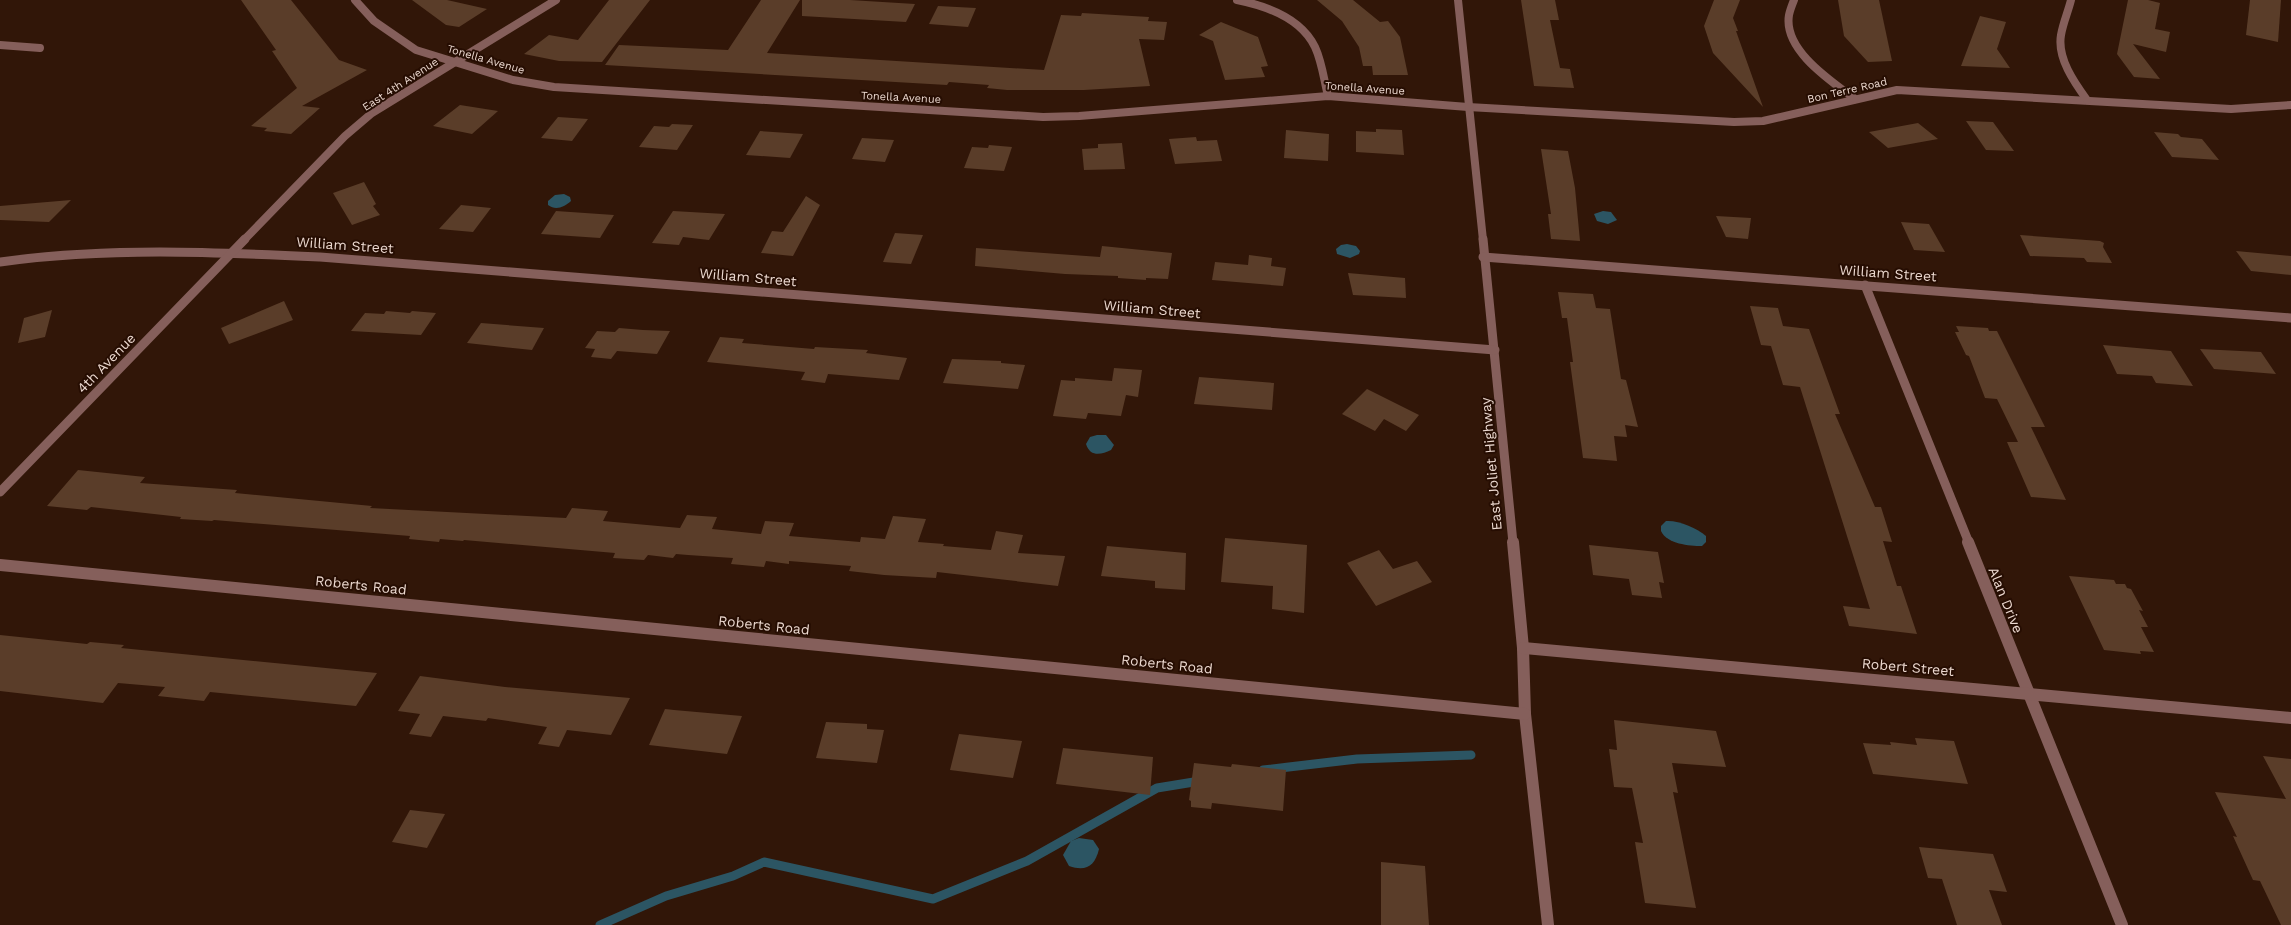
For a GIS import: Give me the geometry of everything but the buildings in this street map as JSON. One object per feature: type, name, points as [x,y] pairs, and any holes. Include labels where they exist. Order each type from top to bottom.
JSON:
[{"type":"street","name":"Tonella Avenue","points":[[355,0],[374,21],[416,50],[513,80],[554,87],[1043,117],[1079,116],[1328,96],[1468,107]]},
{"type":"street","name":"East 4th Avenue","points":[[232,253],[345,136],[372,113],[556,0]]},
{"type":"street","points":[[1237,0],[1278,13],[1301,27],[1314,46],[1328,96]]},
{"type":"street","name":"East Joliet Highway","points":[[1458,0],[1483,258],[1495,350],[1523,648],[1525,714],[1548,925]]},
{"type":"street","points":[[1794,0],[1788,18],[1796,46],[1814,66],[1855,99]]},
{"type":"street","points":[[2071,0],[2060,37],[2062,52],[2070,74],[2086,100]]},
{"type":"street","points":[[0,45],[40,48]]},
{"type":"street","name":"Bon Terre Road","points":[[1468,107],[1734,122],[1763,121],[1882,92],[1917,90],[2241,109],[2291,105]]},
{"type":"street","name":"William Street","points":[[0,262],[92,250],[159,250],[339,258],[1495,350]]},
{"type":"street","name":"4th Avenue","points":[[0,492],[232,253]]},
{"type":"street","name":"William Street","points":[[1483,258],[2291,318]]},
{"type":"street","name":"Alan Drive","points":[[1865,285],[2027,694],[2122,925]]},
{"type":"street","name":"Roberts Road","points":[[0,565],[1525,714]]},
{"type":"street","name":"Robert Street","points":[[1523,648],[2291,718]]},
{"type":"water","points":[[564,194],[570,197],[571,201],[557,208],[548,205],[548,201],[555,195]]},
{"type":"water","points":[[1603,211],[1611,212],[1617,220],[1608,224],[1597,221],[1594,214]]},
{"type":"water","points":[[1341,245],[1356,246],[1360,251],[1359,254],[1350,258],[1337,254],[1336,249]]},
{"type":"water","points":[[1106,435],[1114,445],[1111,450],[1100,454],[1090,451],[1086,444],[1090,437]]},
{"type":"water","points":[[1666,521],[1682,523],[1698,530],[1706,536],[1706,542],[1702,546],[1679,543],[1668,539],[1661,531],[1661,526]]},
{"type":"water","points":[[1079,838],[1093,840],[1099,849],[1095,860],[1085,868],[1069,866],[1063,855],[1071,841]]},
{"type":"waterway","points":[[1263,770],[1357,759],[1471,755]]},
{"type":"waterway","points":[[600,925],[666,896],[733,876],[764,862],[933,899],[1027,861],[1157,788],[1200,781]]}]
